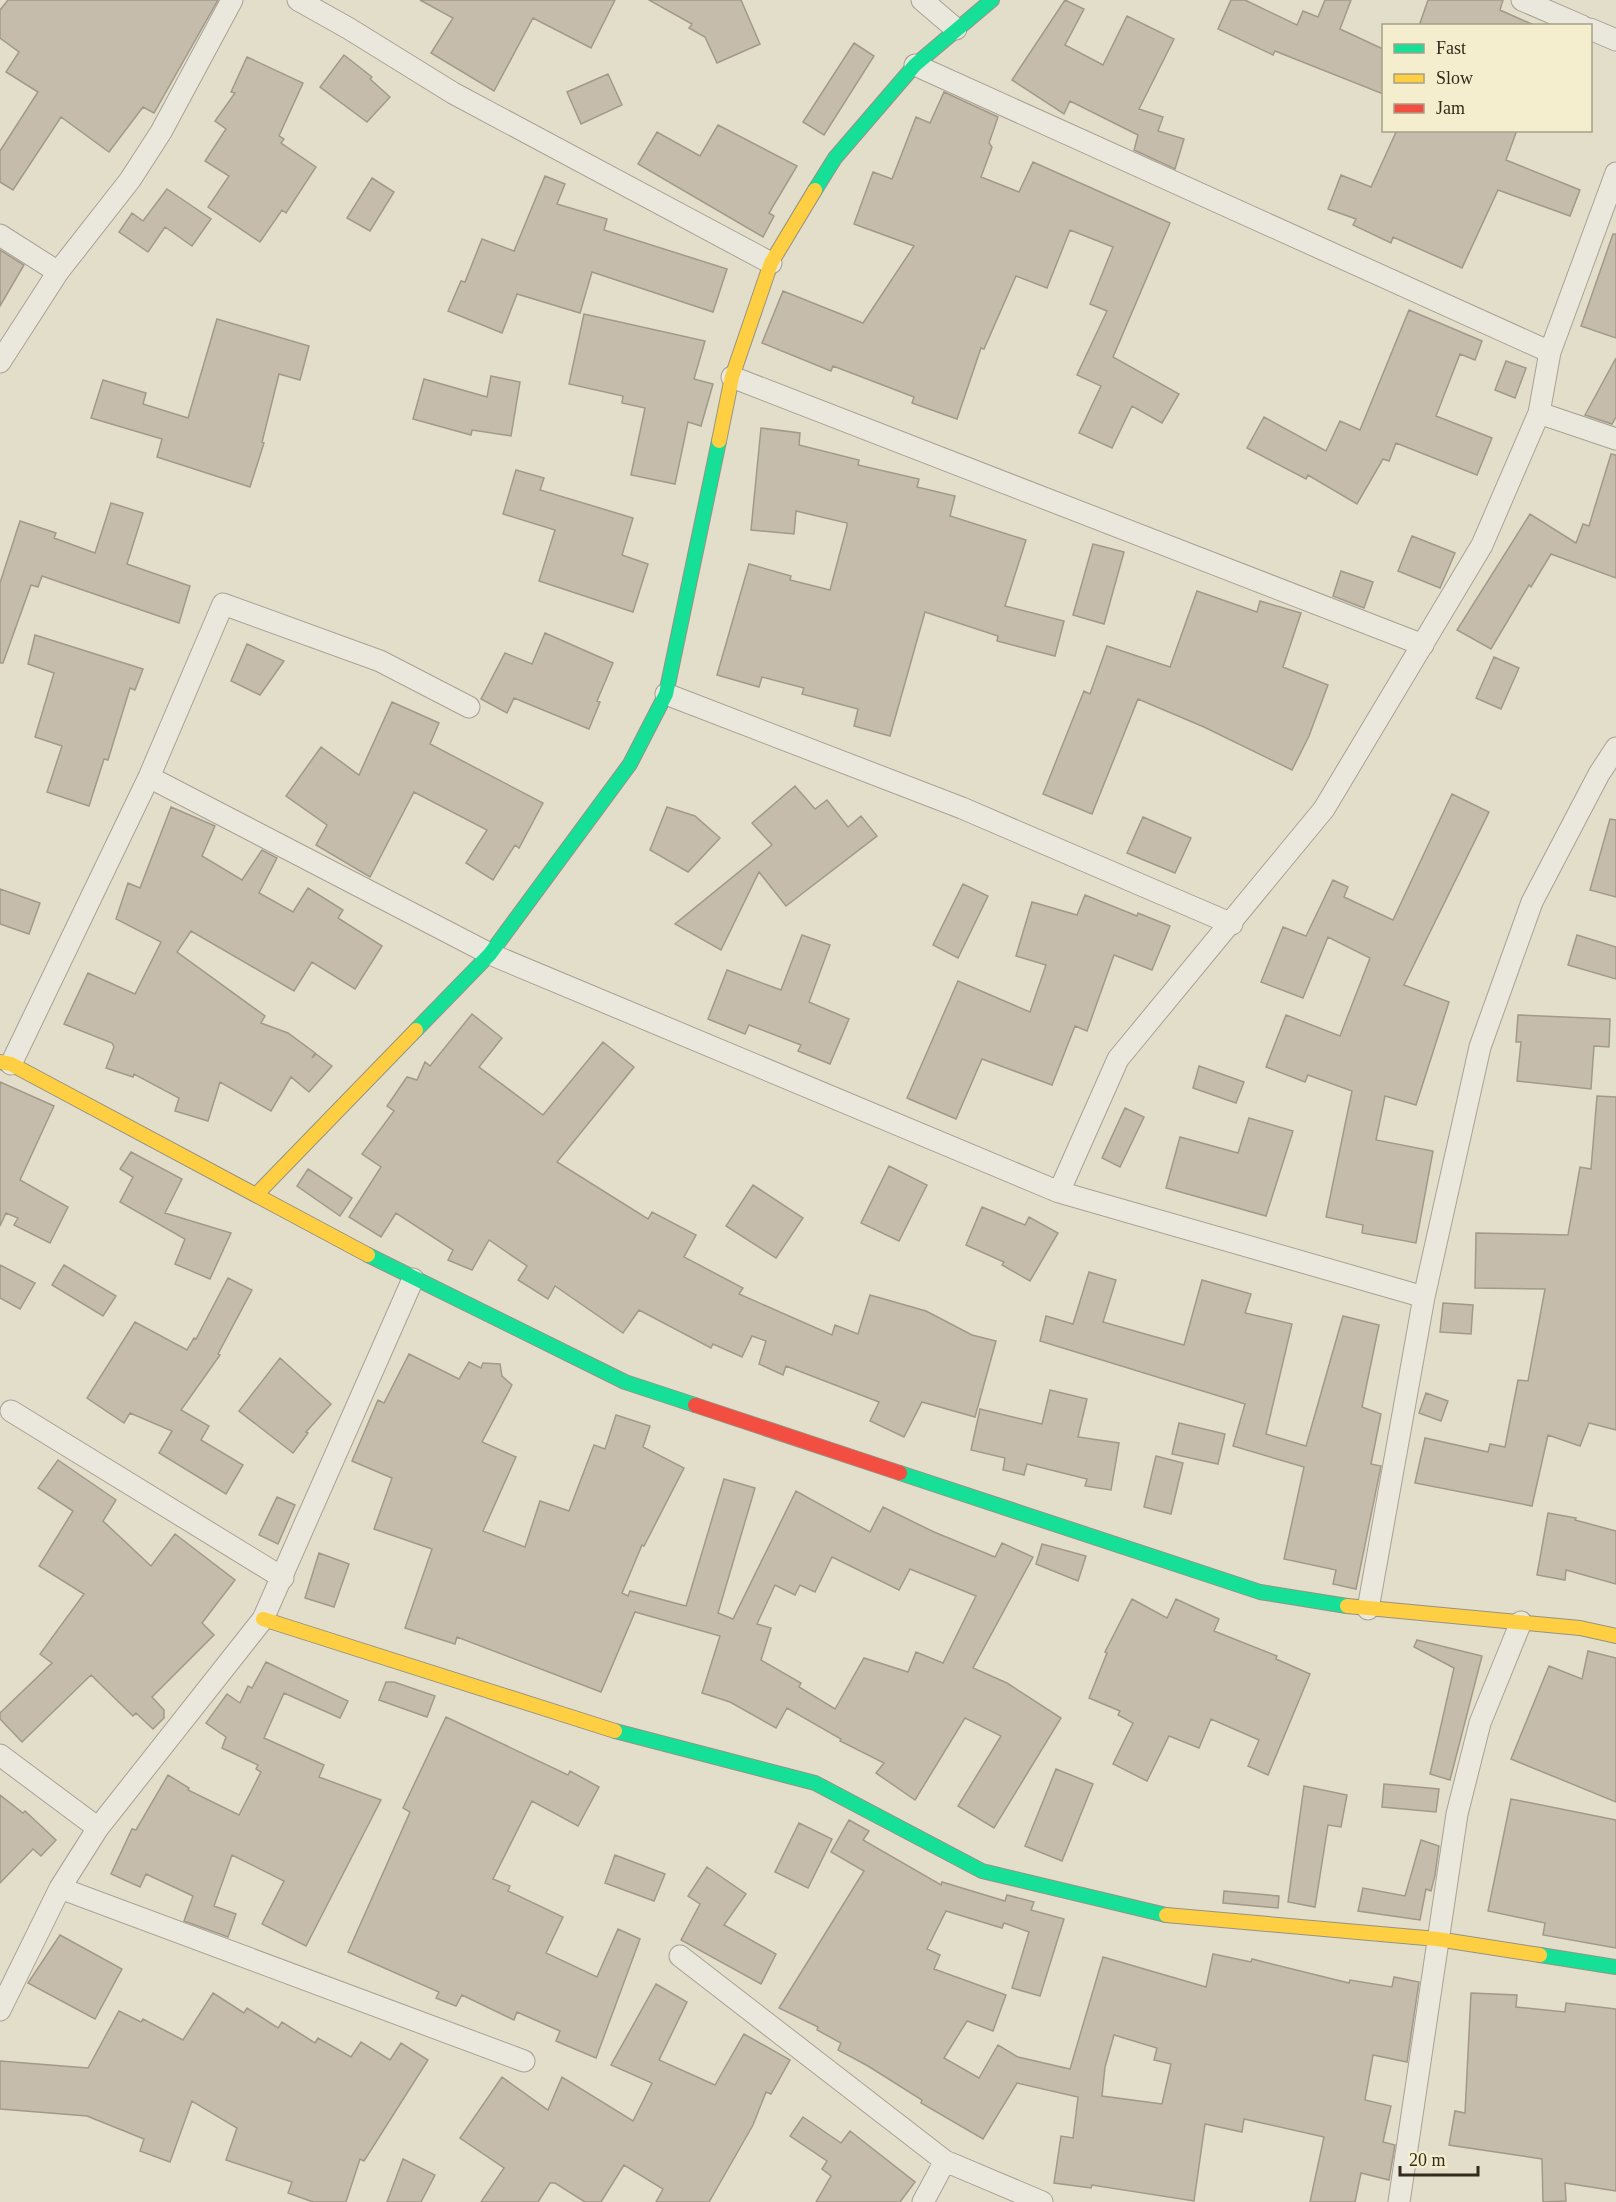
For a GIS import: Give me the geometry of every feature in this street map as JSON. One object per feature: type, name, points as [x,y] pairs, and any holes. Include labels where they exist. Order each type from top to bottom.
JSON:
[{"type":"street","points":[[0,362],[58,272],[130,180],[161,132],[232,0]]},
{"type":"street","points":[[298,0],[453,93],[771,263]]},
{"type":"street","points":[[922,0],[956,29]]},
{"type":"street","points":[[256,1194],[490,954],[630,764],[666,694],[732,377],[771,263],[835,158],[915,65],[992,0]]},
{"type":"street","points":[[1522,0],[1577,24]]},
{"type":"street","points":[[1592,30],[1616,40]]},
{"type":"street","points":[[915,65],[1550,352]]},
{"type":"street","points":[[1059,1192],[1118,1059],[1232,924],[1324,809],[1482,545],[1539,414],[1550,352],[1616,174]]},
{"type":"street","points":[[0,235],[58,272]]},
{"type":"street","points":[[732,377],[1423,645]]},
{"type":"street","points":[[1539,414],[1616,439]]},
{"type":"street","points":[[469,707],[380,661],[223,604],[149,777],[6,1063],[413,1279],[626,1382],[1260,1592],[1368,1609],[1580,1628],[1616,1636]]},
{"type":"street","points":[[666,694],[962,808],[1232,924]]},
{"type":"street","points":[[1368,1609],[1424,1297],[1480,1047],[1532,902],[1607,776],[1616,748]]},
{"type":"street","points":[[149,777],[490,954],[1059,1192],[1424,1297]]},
{"type":"street","points":[[0,2010],[60,1888],[98,1828],[263,1619],[413,1279]]},
{"type":"street","points":[[11,1411],[283,1578]]},
{"type":"street","points":[[263,1619],[632,1736],[815,1783],[982,1871],[1157,1914],[1437,1939],[1616,1967]]},
{"type":"street","points":[[1399,2202],[1420,2074],[1437,1939],[1457,1814],[1480,1723],[1521,1622]]},
{"type":"street","points":[[0,1755],[98,1828]]},
{"type":"street","points":[[60,1888],[524,2061]]},
{"type":"street","points":[[680,1956],[945,2160],[1042,2202]]},
{"type":"street","points":[[923,2202],[945,2160]]},
{"type":"building","points":[[8,0],[218,0],[154,113],[143,107],[109,152],[61,117],[13,190],[0,182],[0,151],[38,92],[6,72],[19,52],[0,38],[0,10]]},
{"type":"building","points":[[420,0],[615,0],[591,48],[533,18],[494,91],[431,53],[453,18]]},
{"type":"building","points":[[649,0],[741,0],[760,44],[717,63],[705,37],[689,28],[692,24]]},
{"type":"building","points":[[1065,0],[1084,9],[1065,45],[1103,65],[1127,16],[1174,39],[1139,109],[1163,117],[1158,131],[1184,139],[1175,169],[1134,150],[1138,135],[1070,101],[1064,114],[1012,80]]},
{"type":"building","points":[[1231,0],[1245,0],[1297,25],[1303,11],[1318,17],[1325,0],[1351,0],[1340,29],[1382,49],[1382,94],[1275,51],[1273,55],[1218,29]]},
{"type":"building","points":[[1428,0],[1503,0],[1500,10],[1532,24],[1420,24]]},
{"type":"building","points":[[854,43],[874,56],[824,135],[803,122]]},
{"type":"building","points":[[344,55],[372,77],[370,79],[390,97],[367,122],[320,87]]},
{"type":"building","points":[[247,57],[303,83],[279,136],[284,139],[281,143],[316,167],[286,213],[282,210],[260,242],[208,207],[229,176],[205,161],[226,129],[215,121],[235,93],[231,92]]},
{"type":"building","points":[[608,74],[622,105],[581,124],[567,92]]},
{"type":"building","points":[[944,92],[998,117],[989,143],[992,147],[981,177],[1019,192],[1033,162],[1170,223],[1113,357],[1179,394],[1162,423],[1132,406],[1112,448],[1079,433],[1101,386],[1077,375],[1107,311],[1090,304],[1113,247],[1070,230],[1047,288],[1016,276],[984,349],[981,348],[957,419],[912,403],[914,397],[833,366],[831,371],[762,343],[783,291],[863,323],[914,246],[854,224],[873,172],[892,179],[916,117],[930,123]]},
{"type":"building","points":[[718,125],[797,166],[769,213],[774,216],[763,237],[638,164],[657,132],[700,156]]},
{"type":"building","points":[[1396,132],[1516,132],[1506,160],[1580,190],[1570,216],[1498,190],[1462,268],[1393,237],[1391,243],[1353,225],[1356,219],[1328,209],[1341,175],[1371,187]]},
{"type":"building","points":[[545,176],[565,184],[557,204],[607,219],[604,230],[727,269],[713,312],[592,272],[580,313],[517,294],[502,333],[448,311],[461,281],[465,282],[482,239],[514,251]]},
{"type":"building","points":[[372,178],[394,192],[370,231],[347,218]]},
{"type":"building","points":[[167,189],[211,219],[192,246],[165,227],[148,252],[119,232],[132,213],[143,221]]},
{"type":"building","points":[[1613,234],[1616,234],[1616,338],[1581,326]]},
{"type":"building","points":[[0,250],[24,265],[0,306]]},
{"type":"building","points":[[1409,310],[1482,341],[1475,360],[1460,354],[1436,416],[1492,438],[1477,475],[1396,443],[1389,461],[1383,459],[1357,504],[1308,475],[1306,479],[1247,448],[1264,417],[1326,451],[1340,421],[1360,430]]},
{"type":"building","points":[[584,314],[705,341],[694,379],[713,384],[701,426],[688,422],[675,484],[631,475],[645,408],[622,403],[623,396],[569,384]]},
{"type":"building","points":[[217,319],[309,346],[300,380],[279,374],[262,442],[264,443],[250,487],[157,457],[162,439],[91,418],[103,380],[146,393],[143,404],[188,418]]},
{"type":"building","points":[[1616,358],[1616,417],[1612,424],[1585,415]]},
{"type":"building","points":[[1506,361],[1526,368],[1515,398],[1495,390]]},
{"type":"building","points":[[491,376],[520,382],[511,436],[472,430],[471,435],[413,419],[424,379],[487,397]]},
{"type":"building","points":[[761,428],[800,433],[799,445],[859,460],[858,465],[919,479],[917,487],[955,496],[950,516],[1026,540],[1005,606],[1064,621],[1055,656],[997,641],[998,636],[925,612],[890,736],[854,726],[858,709],[802,694],[804,688],[762,677],[759,687],[717,675],[749,564],[791,576],[790,580],[830,590],[847,526],[847,523],[796,511],[794,534],[751,530]]},
{"type":"building","points":[[1611,454],[1616,455],[1616,578],[1551,554],[1531,587],[1529,585],[1491,649],[1457,630],[1530,514],[1576,543],[1583,524],[1589,526]]},
{"type":"building","points":[[516,470],[544,478],[540,490],[633,518],[622,555],[648,564],[633,612],[539,581],[555,530],[503,514]]},
{"type":"building","points":[[111,503],[143,513],[127,564],[190,586],[179,623],[42,576],[38,587],[31,585],[3,663],[0,663],[0,583],[20,521],[56,533],[54,538],[95,553]]},
{"type":"building","points":[[1412,536],[1455,553],[1440,588],[1398,571]]},
{"type":"building","points":[[1093,544],[1124,552],[1104,624],[1073,615]]},
{"type":"building","points":[[1341,571],[1373,582],[1364,608],[1333,596]]},
{"type":"building","points":[[1197,591],[1257,612],[1260,601],[1301,613],[1283,667],[1328,685],[1309,736],[1292,770],[1204,727],[1138,699],[1092,814],[1043,794],[1084,691],[1090,694],[1107,646],[1170,667]]},
{"type":"building","points":[[545,633],[613,663],[597,701],[600,702],[589,729],[514,698],[507,713],[481,699],[505,653],[532,664]]},
{"type":"building","points":[[35,635],[143,669],[135,690],[130,688],[108,760],[104,759],[89,806],[47,792],[62,746],[35,737],[54,673],[28,664]]},
{"type":"building","points":[[247,644],[284,661],[260,695],[231,681]]},
{"type":"building","points":[[1494,657],[1519,668],[1501,709],[1476,698]]},
{"type":"building","points":[[392,702],[439,723],[430,744],[543,803],[519,848],[515,845],[493,880],[466,863],[487,830],[414,792],[370,877],[316,845],[327,825],[286,796],[321,747],[359,775]]},
{"type":"building","points":[[795,786],[815,809],[827,800],[848,827],[861,816],[877,836],[786,906],[759,872],[721,950],[675,924],[772,845],[752,823]]},
{"type":"building","points":[[1452,794],[1489,812],[1404,985],[1449,1002],[1416,1105],[1385,1096],[1376,1140],[1433,1151],[1416,1243],[1362,1233],[1363,1225],[1326,1217],[1352,1091],[1308,1075],[1305,1082],[1266,1067],[1286,1015],[1340,1036],[1370,958],[1328,937],[1303,998],[1261,982],[1283,927],[1306,936],[1333,880],[1348,887],[1344,897],[1393,920]]},
{"type":"building","points":[[171,807],[215,826],[202,856],[242,880],[262,850],[277,858],[259,893],[293,912],[308,888],[343,910],[338,918],[382,946],[355,989],[312,962],[294,991],[191,931],[177,952],[265,1016],[261,1023],[288,1033],[315,1053],[312,1058],[316,1054],[332,1066],[309,1092],[291,1077],[271,1111],[220,1082],[208,1121],[175,1111],[179,1098],[134,1074],[133,1077],[106,1068],[114,1047],[112,1043],[64,1024],[88,973],[135,994],[161,942],[116,919],[128,883],[140,888]]},
{"type":"building","points":[[667,807],[695,816],[720,838],[688,872],[650,850]]},
{"type":"building","points":[[1143,817],[1191,838],[1175,873],[1127,853]]},
{"type":"building","points":[[1610,819],[1616,820],[1616,897],[1590,890]]},
{"type":"building","points":[[963,884],[988,896],[958,958],[933,945]]},
{"type":"building","points":[[0,889],[40,903],[29,934],[0,924]]},
{"type":"building","points":[[1085,895],[1137,916],[1138,913],[1170,926],[1152,970],[1114,955],[1087,1031],[1075,1026],[1052,1085],[982,1059],[956,1119],[907,1098],[958,981],[1030,1012],[1046,965],[1016,956],[1032,902],[1077,915]]},
{"type":"building","points":[[802,935],[830,945],[809,1002],[849,1019],[830,1064],[798,1051],[801,1045],[749,1025],[745,1034],[708,1019],[727,970],[781,990]]},
{"type":"building","points":[[1577,935],[1616,947],[1616,979],[1568,965]]},
{"type":"building","points":[[472,1014],[502,1038],[479,1067],[543,1115],[603,1042],[634,1067],[557,1162],[648,1219],[652,1212],[696,1235],[684,1257],[743,1288],[739,1294],[832,1335],[835,1325],[858,1334],[870,1295],[926,1311],[972,1335],[996,1341],[975,1417],[922,1402],[904,1437],[870,1421],[879,1402],[786,1366],[783,1375],[759,1364],[766,1341],[752,1336],[742,1357],[713,1344],[711,1348],[639,1310],[623,1333],[555,1286],[548,1299],[518,1280],[527,1266],[489,1240],[472,1270],[448,1260],[453,1250],[396,1213],[381,1237],[349,1217],[381,1167],[362,1154],[394,1111],[387,1106],[407,1077],[417,1080],[425,1062],[430,1066]]},
{"type":"building","points":[[1518,1015],[1610,1019],[1609,1047],[1594,1046],[1591,1089],[1517,1081],[1521,1042],[1516,1042]]},
{"type":"building","points":[[1199,1066],[1244,1082],[1236,1103],[1193,1088]]},
{"type":"building","points":[[0,1082],[54,1106],[20,1180],[68,1207],[50,1243],[14,1225],[18,1218],[6,1213],[0,1226]]},
{"type":"building","points":[[1597,1096],[1616,1097],[1616,1430],[1589,1423],[1580,1446],[1548,1435],[1532,1506],[1415,1483],[1425,1438],[1488,1452],[1490,1444],[1505,1447],[1518,1380],[1528,1381],[1545,1289],[1475,1288],[1476,1233],[1568,1235],[1580,1167],[1591,1169]]},
{"type":"building","points":[[1125,1108],[1144,1117],[1120,1167],[1102,1158]]},
{"type":"building","points":[[1249,1118],[1293,1131],[1266,1216],[1166,1188],[1180,1137],[1238,1153]]},
{"type":"building","points":[[131,1152],[182,1179],[165,1213],[231,1233],[210,1279],[175,1264],[185,1239],[120,1202],[133,1177],[120,1169]]},
{"type":"building","points":[[889,1166],[927,1185],[899,1241],[861,1223]]},
{"type":"building","points":[[308,1169],[352,1198],[340,1216],[297,1186]]},
{"type":"building","points":[[753,1185],[803,1218],[776,1258],[726,1226]]},
{"type":"building","points":[[982,1207],[1025,1225],[1029,1217],[1058,1233],[1030,1281],[1002,1265],[1004,1262],[966,1245]]},
{"type":"building","points":[[0,1265],[35,1283],[20,1309],[0,1298]]},
{"type":"building","points":[[64,1265],[116,1296],[103,1316],[52,1285]]},
{"type":"building","points":[[1089,1272],[1116,1280],[1103,1322],[1184,1345],[1202,1280],[1251,1294],[1245,1313],[1292,1324],[1266,1434],[1306,1446],[1343,1316],[1379,1325],[1362,1407],[1381,1414],[1371,1464],[1381,1466],[1356,1589],[1333,1584],[1336,1570],[1284,1559],[1304,1467],[1233,1446],[1245,1404],[1040,1341],[1046,1316],[1073,1324]]},
{"type":"building","points":[[228,1278],[252,1290],[218,1354],[220,1355],[181,1410],[209,1426],[201,1440],[243,1465],[226,1494],[159,1453],[172,1431],[130,1413],[124,1423],[87,1398],[135,1322],[187,1350],[194,1338],[196,1339]]},
{"type":"building","points":[[1443,1303],[1473,1305],[1471,1334],[1440,1332]]},
{"type":"building","points":[[409,1354],[459,1379],[469,1362],[481,1368],[483,1363],[500,1364],[502,1376],[512,1385],[482,1442],[516,1457],[483,1531],[525,1547],[540,1501],[569,1511],[594,1445],[605,1449],[616,1415],[650,1426],[643,1447],[684,1468],[644,1546],[642,1545],[622,1593],[628,1596],[630,1591],[686,1606],[724,1479],[755,1488],[718,1613],[733,1619],[796,1491],[870,1532],[883,1507],[934,1532],[995,1557],[1002,1543],[1033,1557],[973,1668],[1007,1683],[1061,1718],[994,1828],[958,1806],[1001,1736],[965,1718],[915,1800],[876,1773],[884,1763],[840,1741],[841,1739],[787,1708],[776,1728],[730,1702],[702,1693],[720,1636],[635,1612],[601,1692],[457,1637],[455,1644],[405,1628],[432,1549],[374,1529],[392,1478],[352,1461],[378,1400],[384,1403]],"holes":[[[832,1557],[899,1590],[910,1569],[976,1596],[943,1663],[916,1652],[908,1672],[864,1658],[835,1709],[799,1687],[801,1683],[761,1660],[771,1628],[757,1624],[775,1585],[795,1595],[800,1585],[815,1592]]]},
{"type":"building","points":[[280,1358],[331,1404],[306,1432],[308,1433],[293,1453],[239,1411]]},
{"type":"building","points":[[1050,1390],[1087,1399],[1078,1437],[1119,1443],[1111,1490],[1085,1486],[1087,1479],[1027,1464],[1024,1475],[1003,1470],[1005,1458],[971,1450],[980,1409],[1042,1424]]},
{"type":"building","points":[[1426,1393],[1448,1401],[1441,1421],[1419,1413]]},
{"type":"building","points":[[1179,1423],[1225,1434],[1218,1464],[1172,1454]]},
{"type":"building","points":[[1156,1456],[1183,1463],[1171,1514],[1144,1507]]},
{"type":"building","points":[[58,1460],[116,1500],[103,1521],[151,1566],[175,1534],[235,1580],[202,1623],[214,1635],[152,1697],[164,1710],[164,1718],[153,1729],[136,1713],[133,1716],[91,1675],[22,1742],[0,1719],[0,1713],[52,1663],[40,1654],[84,1594],[39,1566],[73,1511],[38,1488]]},
{"type":"building","points":[[277,1497],[295,1505],[278,1544],[259,1535]]},
{"type":"building","points":[[1548,1513],[1576,1518],[1575,1520],[1616,1531],[1616,1584],[1566,1570],[1565,1580],[1537,1575]]},
{"type":"building","points":[[1042,1544],[1086,1556],[1078,1581],[1036,1564]]},
{"type":"building","points":[[319,1553],[349,1564],[334,1607],[305,1598]]},
{"type":"building","points":[[1132,1599],[1167,1618],[1176,1599],[1219,1619],[1214,1631],[1277,1656],[1276,1659],[1310,1674],[1268,1775],[1248,1766],[1259,1740],[1211,1719],[1199,1748],[1169,1736],[1147,1781],[1113,1764],[1133,1723],[1118,1715],[1120,1711],[1089,1698],[1107,1653],[1105,1652]]},
{"type":"building","points":[[1417,1640],[1482,1656],[1450,1780],[1430,1774],[1454,1668],[1414,1647]]},
{"type":"building","points":[[1588,1651],[1616,1658],[1616,1802],[1511,1759],[1549,1666],[1582,1679]]},
{"type":"building","points":[[266,1662],[348,1701],[340,1718],[284,1693],[264,1738],[324,1765],[319,1777],[381,1800],[306,1946],[262,1924],[284,1881],[232,1855],[214,1906],[236,1914],[228,1937],[184,1921],[193,1896],[146,1874],[140,1887],[111,1874],[132,1829],[136,1830],[168,1775],[189,1788],[188,1790],[239,1815],[261,1772],[256,1769],[258,1765],[222,1748],[226,1737],[206,1723],[227,1694],[240,1703],[248,1686],[252,1688]]},
{"type":"building","points":[[386,1682],[394,1682],[435,1696],[427,1717],[379,1700]]},
{"type":"building","points":[[446,1717],[568,1775],[570,1771],[599,1787],[578,1826],[532,1801],[493,1879],[510,1886],[508,1891],[563,1917],[546,1953],[597,1977],[618,1929],[640,1939],[596,2058],[556,2041],[560,2031],[517,2012],[514,2020],[462,1995],[456,2006],[436,1998],[439,1992],[348,1952],[410,1812],[403,1808]]},
{"type":"building","points":[[1056,1769],[1093,1784],[1062,1861],[1025,1846]]},
{"type":"building","points":[[1384,1784],[1439,1789],[1436,1812],[1382,1807]]},
{"type":"building","points":[[1304,1786],[1347,1795],[1341,1827],[1328,1825],[1315,1907],[1288,1902]]},
{"type":"building","points":[[0,1795],[23,1813],[25,1811],[56,1840],[41,1856],[33,1849],[0,1883]]},
{"type":"building","points":[[1511,1799],[1616,1820],[1616,1948],[1543,1935],[1545,1923],[1488,1911]]},
{"type":"building","points":[[849,1820],[869,1831],[863,1840],[941,1885],[942,1882],[1005,1901],[1007,1895],[1034,1902],[1031,1910],[1064,1919],[1040,1996],[1012,1988],[1029,1932],[1004,1923],[1002,1928],[946,1911],[927,1949],[940,1955],[934,1969],[1006,1995],[993,2031],[967,2021],[944,2058],[979,2078],[998,2045],[1018,2057],[1070,2069],[1103,1957],[1206,1987],[1213,1954],[1251,1962],[1252,1959],[1349,1983],[1350,1980],[1392,1987],[1394,1977],[1419,1982],[1407,2062],[1373,2055],[1365,2100],[1391,2106],[1383,2142],[1395,2145],[1389,2180],[1361,2173],[1355,2202],[1310,2202],[1324,2137],[1244,2119],[1242,2132],[1205,2124],[1194,2201],[1092,2185],[1091,2188],[1054,2183],[1061,2136],[1073,2138],[1078,2097],[1017,2083],[983,2139],[921,2103],[922,2100],[868,2066],[838,2050],[841,2043],[817,2030],[818,2027],[779,2008],[864,1871],[831,1852]],"holes":[[[1114,2035],[1157,2048],[1154,2060],[1171,2064],[1162,2104],[1102,2096],[1105,2067]]]},
{"type":"building","points":[[799,1823],[832,1839],[808,1888],[775,1872]]},
{"type":"building","points":[[1421,1840],[1439,1846],[1431,1891],[1426,1889],[1420,1920],[1358,1911],[1363,1888],[1405,1896]]},
{"type":"building","points":[[615,1855],[665,1874],[654,1901],[605,1883]]},
{"type":"building","points":[[707,1867],[746,1894],[724,1925],[776,1954],[761,1984],[681,1940],[700,1904],[688,1896]]},
{"type":"building","points":[[1224,1891],[1279,1896],[1278,1908],[1223,1903]]},
{"type":"building","points":[[60,1935],[122,1969],[95,2019],[28,1983]]},
{"type":"building","points":[[656,1984],[687,2002],[659,2060],[715,2085],[744,2034],[790,2060],[771,2094],[766,2092],[753,2125],[709,2202],[656,2202],[663,2189],[624,2165],[601,2202],[585,2202],[555,2183],[550,2183],[538,2202],[481,2202],[504,2168],[460,2138],[502,2077],[548,2110],[562,2077],[633,2121],[652,2083],[611,2065]]},
{"type":"building","points":[[213,1993],[244,2013],[247,2008],[278,2028],[282,2022],[315,2043],[318,2038],[351,2057],[361,2042],[390,2060],[401,2043],[428,2060],[364,2161],[360,2159],[346,2202],[313,2202],[288,2193],[292,2182],[226,2160],[237,2128],[192,2101],[170,2162],[140,2151],[144,2139],[87,2116],[0,2109],[0,2061],[88,2068],[119,2011],[141,2022],[143,2019],[183,2040]]},
{"type":"building","points":[[1471,1993],[1517,1995],[1516,2007],[1565,2012],[1566,2003],[1616,2009],[1616,2191],[1565,2183],[1566,2201],[1543,2202],[1542,2159],[1449,2145],[1455,2111],[1465,2113]]},
{"type":"building","points":[[803,2117],[841,2143],[850,2131],[915,2182],[900,2202],[816,2202],[831,2176],[822,2169],[827,2161],[790,2136]]},
{"type":"building","points":[[403,2159],[435,2175],[421,2202],[387,2202]]},
{"type":"traffic: fast","points":[[815,190],[835,158],[915,65],[992,0]]},
{"type":"traffic: fast","points":[[416,1030],[490,954],[630,764],[666,694],[719,441]]},
{"type":"traffic: fast","points":[[368,1255],[625,1382],[695,1405]]},
{"type":"traffic: fast","points":[[900,1473],[1260,1592],[1347,1606]]},
{"type":"traffic: fast","points":[[615,1731],[815,1783],[982,1871],[1166,1915]]},
{"type":"traffic: fast","points":[[1540,1955],[1616,1967]]},
{"type":"traffic: slow","points":[[719,441],[732,377],[771,263],[815,190]]},
{"type":"traffic: slow","points":[[257,1194],[416,1030]]},
{"type":"traffic: slow","points":[[0,1062],[11,1064],[368,1255]]},
{"type":"traffic: slow","points":[[1347,1606],[1580,1628],[1616,1636]]},
{"type":"traffic: slow","points":[[263,1619],[615,1731]]},
{"type":"traffic: slow","points":[[1166,1915],[1437,1939],[1540,1955]]},
{"type":"traffic: jam","points":[[695,1405],[900,1473]]}]
